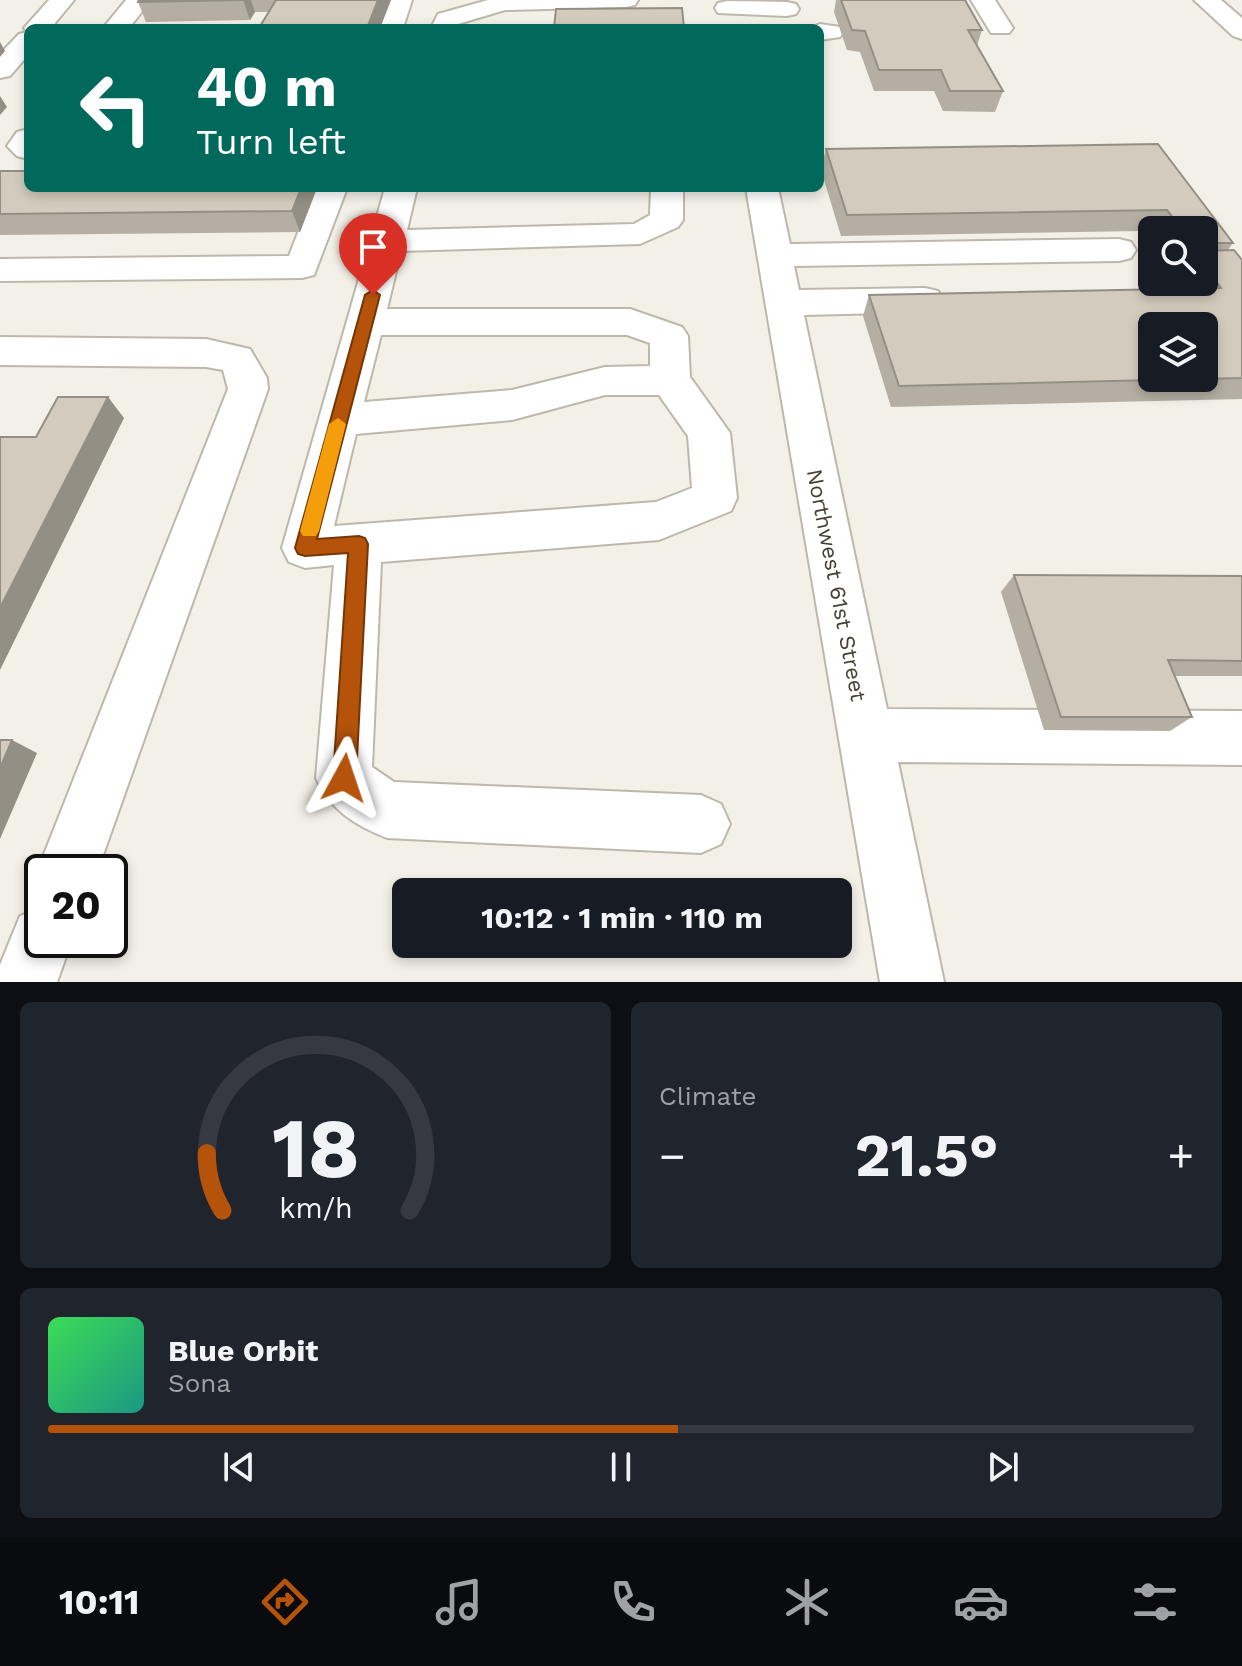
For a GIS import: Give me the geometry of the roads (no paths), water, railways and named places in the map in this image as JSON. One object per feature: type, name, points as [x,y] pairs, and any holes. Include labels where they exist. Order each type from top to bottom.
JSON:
[{"type":"street","points":[[41,24],[62,0]]},
{"type":"street","points":[[119,24],[139,0]]},
{"type":"street","points":[[391,24],[400,0]]},
{"type":"street","points":[[445,24],[447,19],[504,3],[626,0]]},
{"type":"street","points":[[983,0],[1000,28]]},
{"type":"street","points":[[1206,0],[1242,31]]},
{"type":"street","points":[[728,12],[787,9]]},
{"type":"street","points":[[0,70],[24,43]]},
{"type":"street","points":[[0,270],[302,267],[330,192]]},
{"type":"street","points":[[365,322],[630,322],[669,336],[670,380],[709,433],[715,498],[659,521],[305,548],[365,322],[400,192]]},
{"type":"street","points":[[387,241],[640,234],[666,220],[667,192]]},
{"type":"street","name":"Northwest 61st Street","points":[[763,192],[912,982]]},
{"type":"street","points":[[774,255],[1119,250]]},
{"type":"street","points":[[783,303],[958,300]]},
{"type":"street","points":[[0,351],[206,353],[236,359],[247,378],[248,389],[74,854]]},
{"type":"street","points":[[339,420],[512,405],[605,381],[670,380]]},
{"type":"street","points":[[359,544],[344,778],[357,791],[387,810],[701,824]]},
{"type":"street","points":[[865,735],[1242,738]]},
{"type":"street","points":[[25,982],[34,958]]}]
